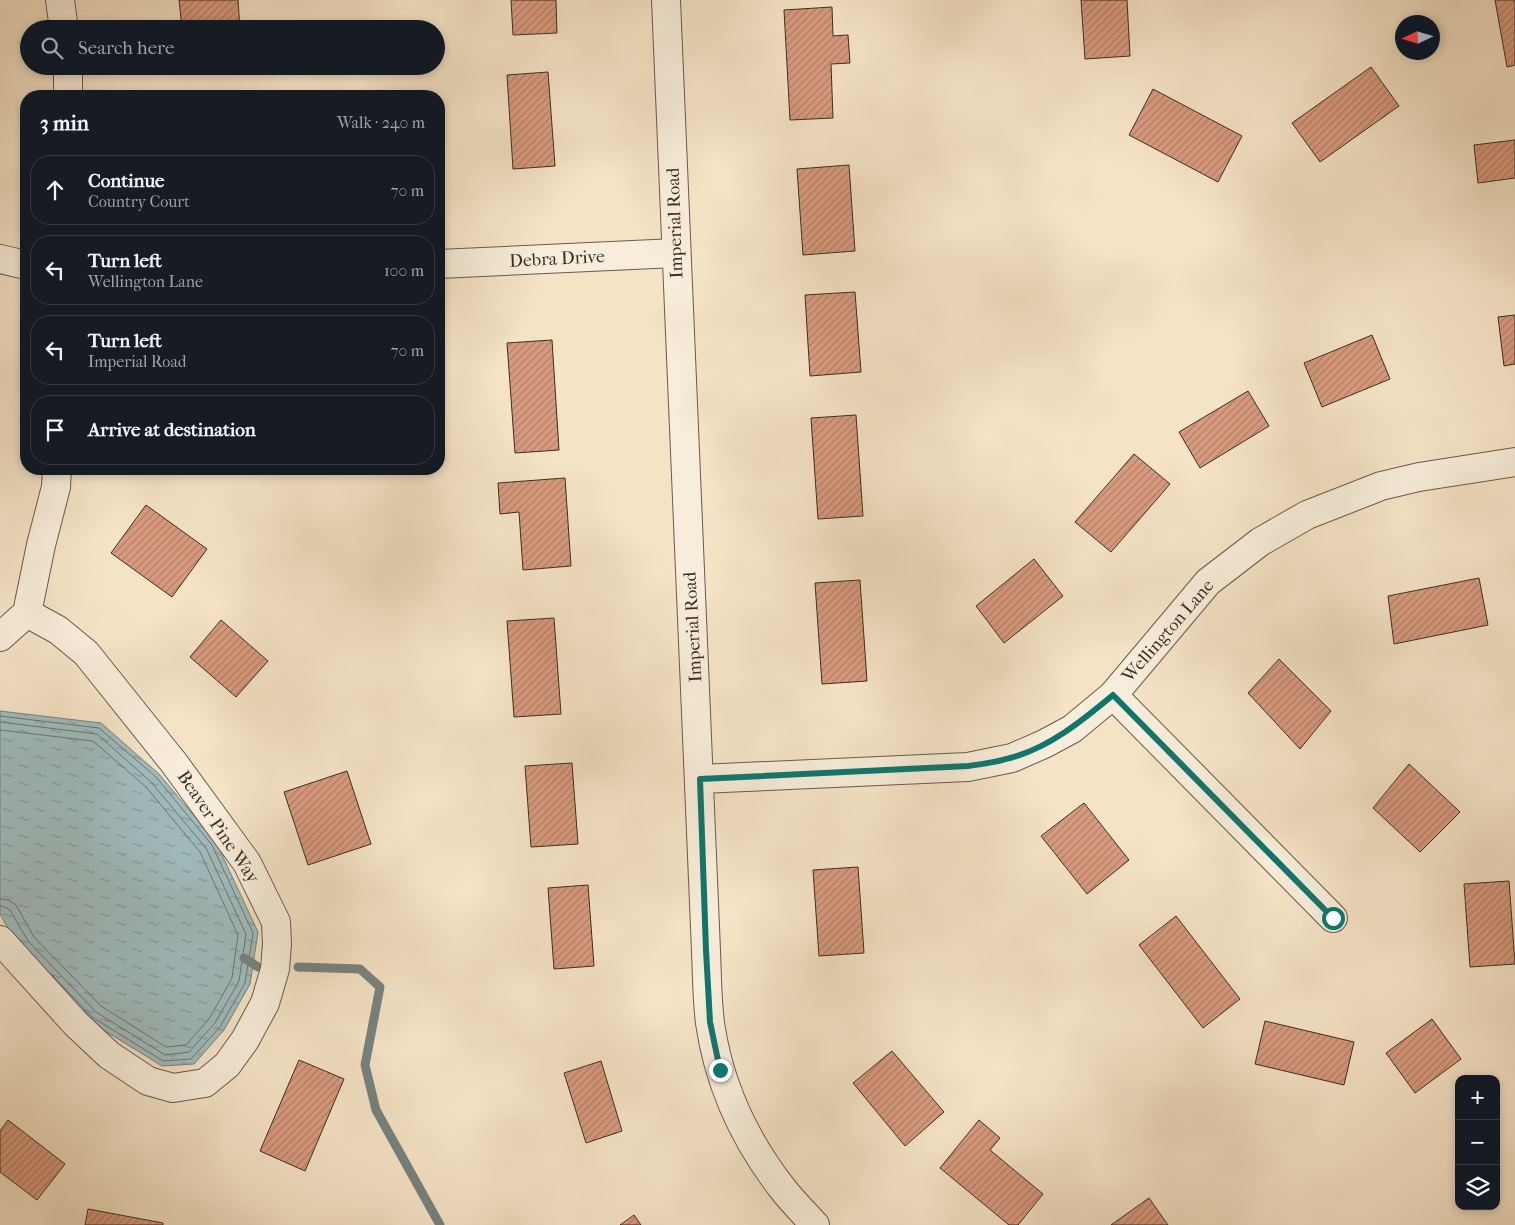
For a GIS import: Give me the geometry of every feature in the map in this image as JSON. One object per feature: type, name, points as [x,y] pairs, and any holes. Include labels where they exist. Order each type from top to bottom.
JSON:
[{"type":"street","points":[[60,0],[63,20]]},
{"type":"street","name":"Imperial Road","points":[[666,0],[710,1022],[720,1070],[739,1121],[758,1154],[782,1189],[815,1225]]},
{"type":"street","points":[[68,75],[68,90]]},
{"type":"street","name":"Debra Drive","points":[[445,264],[676,254]]},
{"type":"street","points":[[0,259],[20,264]]},
{"type":"street","name":"Wellington Lane","points":[[700,779],[968,766],[1012,758],[1072,729],[1113,695],[1208,582],[1260,542],[1307,515],[1381,486],[1515,462]]},
{"type":"street","points":[[0,637],[28,613],[41,545],[56,487],[57,475]]},
{"type":"street","name":"Beaver Pine Way","points":[[0,940],[75,1023],[109,1055],[148,1081],[173,1088],[205,1083],[227,1066],[245,1040],[265,1003],[275,969],[276,922],[247,864],[174,763],[86,653],[58,630],[28,613]]},
{"type":"street","points":[[1113,695],[1333,918]]},
{"type":"water","points":[[0,711],[101,723],[159,774],[216,842],[258,932],[250,984],[224,1030],[194,1064],[162,1066],[89,1021],[19,948],[0,914]]},
{"type":"building","points":[[179,0],[238,0],[239,20],[181,20]]},
{"type":"building","points":[[511,0],[556,0],[557,33],[513,35]]},
{"type":"building","points":[[1081,0],[1127,0],[1130,56],[1085,59]]},
{"type":"building","points":[[1495,0],[1515,0],[1515,65],[1507,67]]},
{"type":"building","points":[[832,7],[833,36],[848,35],[850,63],[831,64],[833,118],[790,120],[784,10]]},
{"type":"building","points":[[1371,67],[1399,106],[1320,162],[1292,123]]},
{"type":"building","points":[[548,72],[555,166],[513,169],[507,75]]},
{"type":"building","points":[[1153,89],[1242,136],[1218,182],[1129,135]]},
{"type":"building","points":[[1515,140],[1515,178],[1478,183],[1474,145]]},
{"type":"building","points":[[849,165],[855,251],[803,255],[797,169]]},
{"type":"building","points":[[855,292],[861,372],[810,376],[805,295]]},
{"type":"building","points":[[1515,315],[1515,364],[1504,366],[1498,317]]},
{"type":"building","points":[[1372,335],[1390,379],[1322,407],[1304,363]]},
{"type":"building","points":[[552,340],[559,450],[515,453],[507,343]]},
{"type":"building","points":[[1248,391],[1269,426],[1200,468],[1179,432]]},
{"type":"building","points":[[856,415],[863,516],[818,519],[811,418]]},
{"type":"building","points":[[1134,454],[1170,484],[1111,552],[1075,522]]},
{"type":"building","points":[[565,478],[571,566],[523,570],[519,512],[500,514],[498,483]]},
{"type":"building","points":[[146,505],[207,549],[172,597],[111,553]]},
{"type":"building","points":[[1034,559],[1063,596],[1004,643],[976,606]]},
{"type":"building","points":[[1479,578],[1488,625],[1394,644],[1388,596]]},
{"type":"building","points":[[860,580],[867,681],[822,684],[815,583]]},
{"type":"building","points":[[554,618],[561,714],[514,717],[507,621]]},
{"type":"building","points":[[221,620],[268,661],[236,697],[190,657]]},
{"type":"building","points":[[1279,659],[1331,711],[1300,749],[1248,693]]},
{"type":"building","points":[[572,763],[578,844],[531,847],[525,766]]},
{"type":"building","points":[[1409,764],[1460,812],[1420,852],[1373,808]]},
{"type":"building","points":[[347,771],[371,844],[308,865],[284,792]]},
{"type":"building","points":[[1084,803],[1129,860],[1087,894],[1041,836]]},
{"type":"building","points":[[858,867],[864,953],[819,956],[813,870]]},
{"type":"building","points":[[1509,881],[1515,964],[1470,967],[1464,884]]},
{"type":"building","points":[[588,885],[594,966],[554,969],[548,888]]},
{"type":"building","points":[[1176,916],[1240,999],[1203,1028],[1139,945]]},
{"type":"building","points":[[1432,1019],[1461,1059],[1415,1093],[1386,1053]]},
{"type":"building","points":[[1265,1021],[1354,1042],[1344,1085],[1255,1064]]},
{"type":"building","points":[[892,1051],[944,1112],[905,1146],[853,1083]]},
{"type":"building","points":[[299,1060],[344,1079],[305,1171],[260,1151]]},
{"type":"building","points":[[601,1061],[622,1131],[586,1143],[564,1073]]},
{"type":"building","points":[[8,1120],[65,1164],[37,1200],[0,1172],[0,1131]]},
{"type":"building","points":[[979,1120],[1000,1138],[990,1150],[1043,1194],[1018,1225],[1009,1225],[940,1168]]},
{"type":"building","points":[[1149,1198],[1168,1225],[1111,1225]]},
{"type":"building","points":[[88,1209],[163,1223],[163,1225],[85,1225]]},
{"type":"building","points":[[634,1215],[641,1225],[620,1225]]},
{"type":"waterway","points":[[244,958],[258,967]]},
{"type":"waterway","points":[[298,967],[360,969],[380,987],[365,1065],[376,1110],[440,1225]]},
{"type":"route","points":[[720,1070],[710,1022],[700,779],[930,769],[968,766],[1012,758],[1072,729],[1113,695],[1333,918]]}]
